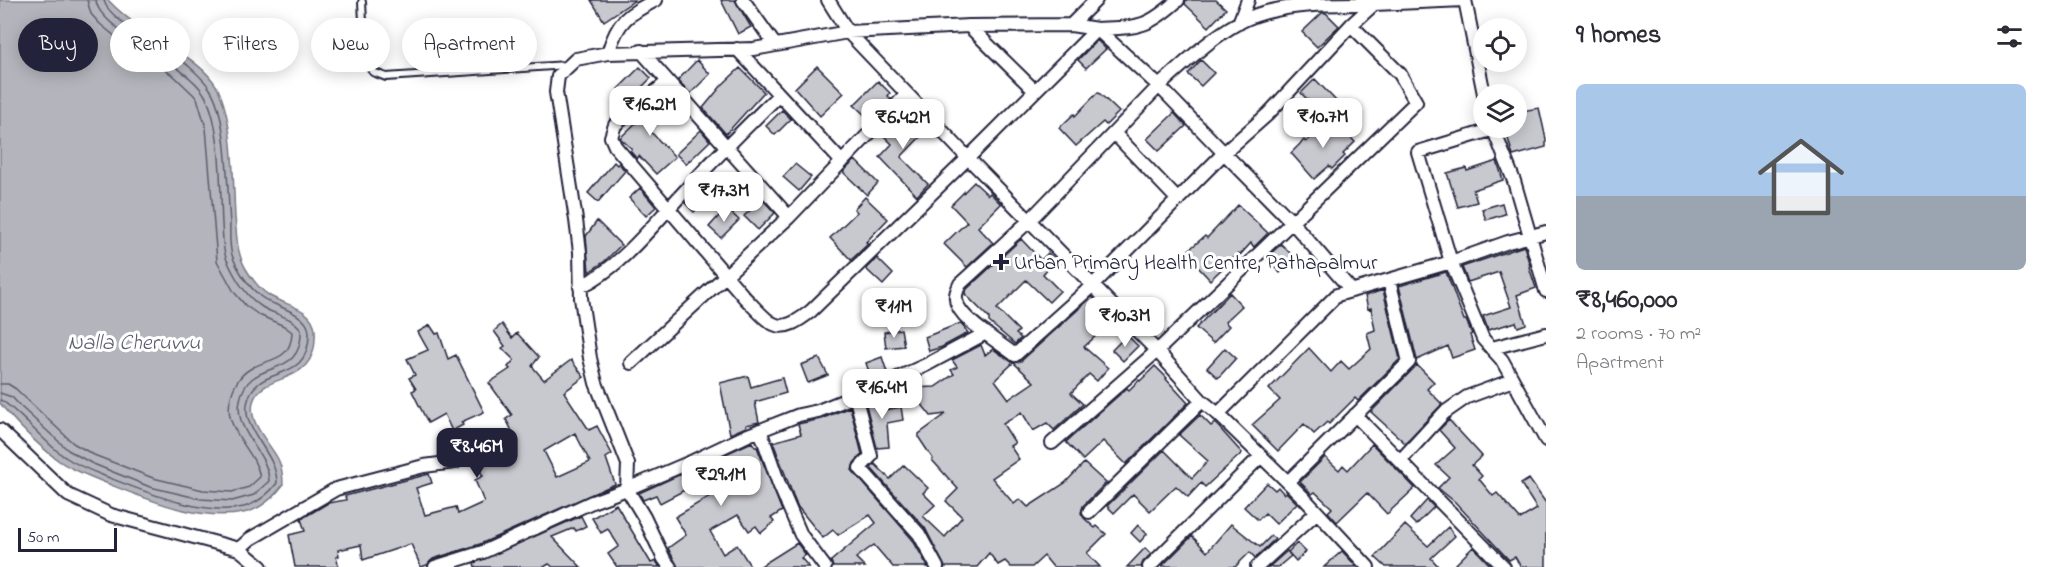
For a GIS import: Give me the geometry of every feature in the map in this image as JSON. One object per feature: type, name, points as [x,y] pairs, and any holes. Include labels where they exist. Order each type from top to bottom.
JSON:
[{"type":"street","points":[[608,52],[615,31],[632,12],[656,0]]},
{"type":"street","points":[[743,0],[775,45]]},
{"type":"street","points":[[828,0],[848,32],[907,94],[1157,351],[1202,401],[1288,482],[1368,567]]},
{"type":"street","points":[[1071,25],[1096,0]]},
{"type":"street","points":[[670,567],[663,559],[644,517],[627,489],[627,464],[590,358],[580,287],[580,252],[556,92],[558,76],[576,59],[608,52],[754,49],[848,32],[969,26],[1071,25],[1096,29],[1130,27],[1158,18],[1178,0]]},
{"type":"street","points":[[1239,23],[1248,0]]},
{"type":"street","points":[[1374,4],[1351,25],[1268,114],[1224,153],[1092,286],[1015,355],[966,317],[957,306],[955,295],[960,284],[1029,221],[1159,86],[1200,49],[1239,23],[1278,10],[1318,2],[1374,4],[1464,0],[1482,84]]},
{"type":"street","points":[[1052,443],[1157,351],[1416,102],[1400,74],[1351,25]]},
{"type":"street","points":[[969,26],[1035,91]]},
{"type":"street","points":[[1096,29],[1159,86],[1292,222],[1352,291]]},
{"type":"street","points":[[667,82],[615,125],[611,137],[615,146],[768,321],[782,327],[795,324],[811,311],[1096,29]]},
{"type":"street","points":[[737,49],[842,162]]},
{"type":"street","points":[[641,51],[789,218]]},
{"type":"street","points":[[631,363],[789,218],[907,94]]},
{"type":"street","points":[[580,287],[599,278],[646,236],[726,147],[779,95]]},
{"type":"street","points":[[1114,133],[1178,200]]},
{"type":"street","points":[[1473,134],[1418,152],[1451,262],[1483,339],[1502,360],[1546,440]]},
{"type":"street","points":[[1497,138],[1514,181],[1546,291]]},
{"type":"street","points":[[1218,414],[1337,295],[1546,232]]},
{"type":"street","points":[[1288,482],[1409,362],[1389,280]]},
{"type":"street","points":[[435,567],[483,552],[592,502],[627,489],[760,430],[799,415],[818,411],[882,385],[986,333]]},
{"type":"street","points":[[1492,348],[1546,334]]},
{"type":"street","points":[[1400,461],[1443,412],[1467,397],[1513,380]]},
{"type":"street","points":[[855,395],[872,456],[860,468],[918,534],[937,567]]},
{"type":"street","points":[[1089,512],[1202,401]]},
{"type":"street","points":[[1355,416],[1504,567]]},
{"type":"street","points":[[0,430],[68,495],[111,515],[240,549],[261,567]]},
{"type":"street","points":[[760,430],[779,484],[801,535],[825,567]]},
{"type":"street","points":[[1149,567],[1261,456]]},
{"type":"street","points":[[240,549],[250,539],[336,489],[424,466],[455,462]]},
{"type":"street","points":[[1257,567],[1317,512]]},
{"type":"lane","points":[[362,2],[365,62],[373,72],[386,77],[570,65]]},
{"type":"water","name":"Nalla Cheruvvu","points":[[0,0],[108,0],[128,18],[110,18],[110,72],[190,72],[190,60],[211,78],[217,87],[223,101],[230,133],[237,237],[243,263],[263,291],[304,312],[313,323],[314,349],[308,362],[300,370],[267,385],[258,392],[253,402],[252,410],[256,425],[278,459],[283,485],[266,503],[243,513],[207,514],[152,501],[59,461],[20,426],[0,403]]},
{"type":"building","points":[[591,0],[635,0],[604,21]]},
{"type":"building","points":[[721,0],[735,0],[751,27],[738,34]]},
{"type":"building","points":[[1186,0],[1216,0],[1226,9],[1209,27],[1185,4]]},
{"type":"building","points":[[1322,13],[1326,13],[1339,26],[1317,47],[1302,32]]},
{"type":"building","points":[[1097,40],[1106,49],[1086,68],[1078,60]]},
{"type":"building","points":[[697,60],[710,74],[690,94],[678,80]]},
{"type":"building","points":[[1201,60],[1214,73],[1201,86],[1188,74]]},
{"type":"building","points":[[817,66],[844,93],[820,116],[795,88]]},
{"type":"building","points":[[640,67],[651,78],[629,100],[618,89]]},
{"type":"building","points":[[740,68],[764,92],[726,134],[703,108]]},
{"type":"building","points":[[1315,79],[1338,103],[1324,117],[1301,93]]},
{"type":"building","points":[[878,81],[890,93],[888,96],[891,99],[870,120],[854,105]]},
{"type":"building","points":[[1098,92],[1119,112],[1106,125],[1103,122],[1076,146],[1059,128],[1074,114],[1075,116]]},
{"type":"building","points":[[667,93],[676,103],[650,131],[675,157],[656,174],[639,156],[637,159],[630,151],[632,149],[620,138]]},
{"type":"building","points":[[1539,108],[1546,147],[1513,156],[1508,138],[1527,138],[1527,110]]},
{"type":"building","points":[[782,110],[791,119],[775,135],[766,126]]},
{"type":"building","points":[[903,110],[925,132],[901,157],[928,184],[917,196],[880,157],[892,144],[881,133]]},
{"type":"building","points":[[1174,113],[1186,126],[1159,151],[1147,139]]},
{"type":"building","points":[[1331,118],[1355,142],[1332,169],[1329,166],[1314,179],[1291,153]]},
{"type":"building","points":[[701,130],[710,141],[686,164],[676,154]]},
{"type":"building","points":[[855,160],[878,183],[867,195],[843,172]]},
{"type":"building","points":[[1497,161],[1503,180],[1473,190],[1477,202],[1458,207],[1447,173],[1466,168],[1467,171]]},
{"type":"building","points":[[614,162],[617,165],[619,163],[625,171],[598,202],[588,193]]},
{"type":"building","points":[[795,164],[811,177],[799,191],[783,177]]},
{"type":"building","points":[[736,173],[747,185],[728,204],[716,193]]},
{"type":"building","points":[[974,182],[1001,204],[978,227],[993,243],[967,267],[944,244],[967,222],[951,205]]},
{"type":"building","points":[[703,184],[712,194],[694,212],[685,203]]},
{"type":"building","points":[[640,188],[656,207],[646,216],[629,198]]},
{"type":"building","points":[[865,197],[888,219],[866,242],[868,244],[851,260],[830,238],[857,212],[854,209]]},
{"type":"building","points":[[762,199],[775,213],[758,230],[744,216]]},
{"type":"building","points":[[1502,203],[1505,214],[1486,220],[1482,209]]},
{"type":"building","points":[[1238,205],[1268,233],[1254,247],[1251,243],[1210,280],[1185,253],[1205,236],[1207,238]]},
{"type":"building","points":[[726,208],[739,220],[721,238],[709,227]]},
{"type":"building","points":[[597,221],[621,245],[605,261],[589,272],[586,236]]},
{"type":"building","points":[[1021,239],[1041,260],[1048,253],[1055,260],[1043,274],[1060,291],[1049,302],[1026,280],[997,309],[1019,331],[1016,334],[1021,338],[1015,344],[989,322],[989,318],[965,294],[967,289]]},
{"type":"building","points":[[1281,244],[1295,258],[1280,273],[1266,258]]},
{"type":"building","points":[[1524,246],[1536,288],[1517,295],[1526,324],[1518,327],[1516,322],[1488,330],[1483,316],[1511,307],[1499,272],[1468,282],[1462,267]]},
{"type":"building","points":[[877,258],[893,274],[883,285],[866,269]]},
{"type":"building","points":[[1446,272],[1464,320],[1472,334],[1470,335],[1475,350],[1452,358],[1448,346],[1417,360],[1399,286]]},
{"type":"building","points":[[1383,290],[1400,359],[1358,401],[1355,398],[1329,424],[1327,422],[1314,434],[1304,424],[1278,451],[1252,425],[1280,400],[1269,389],[1309,348],[1331,372],[1341,361],[1349,369],[1371,349],[1367,333],[1375,330],[1371,308],[1368,309],[1365,296]]},
{"type":"building","points":[[1230,293],[1242,306],[1225,322],[1229,326],[1213,343],[1196,328]]},
{"type":"building","points":[[1092,297],[1103,307],[1089,320],[1100,332],[1084,347],[1108,368],[1097,381],[1089,374],[1071,393],[1083,404],[1054,430],[1047,423],[1033,431],[1022,412],[1003,424],[1015,443],[1010,446],[1019,459],[992,478],[1014,504],[1020,499],[1028,507],[1065,483],[1084,463],[1106,483],[1083,506],[1081,513],[1095,528],[1097,526],[1106,534],[1087,553],[1100,567],[1053,567],[1044,556],[1032,567],[1011,567],[1005,561],[998,565],[989,553],[977,567],[945,567],[925,528],[871,468],[875,464],[890,479],[904,465],[928,488],[923,493],[935,505],[923,516],[945,537],[962,517],[946,501],[958,489],[932,460],[919,438],[919,434],[946,414],[931,416],[920,402],[912,403],[911,388],[935,387],[954,374],[951,370],[957,367],[952,360],[981,345],[985,355],[993,349],[1013,363],[995,380],[1009,399],[1034,382],[1014,363],[1021,361]]},
{"type":"building","points":[[961,323],[968,333],[942,347],[929,351],[925,337]]},
{"type":"building","points":[[502,324],[512,338],[517,333],[539,357],[532,366],[544,380],[571,360],[584,377],[564,392],[589,430],[597,426],[612,454],[606,458],[615,484],[480,544],[433,559],[421,567],[411,544],[363,560],[361,545],[338,550],[339,556],[336,557],[339,567],[295,567],[289,535],[305,531],[301,519],[328,503],[346,500],[345,496],[429,474],[432,483],[416,488],[425,515],[456,507],[458,514],[484,502],[475,480],[483,476],[468,450],[479,443],[485,453],[517,441],[506,419],[512,415],[489,383],[510,369],[508,367],[514,360],[502,348],[505,346],[494,331]],"holes":[[[575,433],[590,462],[557,477],[544,451]]]},
{"type":"building","points":[[430,325],[436,334],[439,333],[448,359],[456,355],[484,412],[461,422],[463,425],[452,431],[444,414],[428,423],[412,391],[416,389],[409,378],[415,375],[407,359],[428,350],[418,332]]},
{"type":"building","points":[[901,329],[904,346],[886,348],[884,332]]},
{"type":"building","points":[[1127,335],[1138,346],[1123,361],[1112,350]]},
{"type":"building","points":[[1225,348],[1236,358],[1218,378],[1207,368]]},
{"type":"building","points":[[882,357],[887,372],[871,378],[866,363]]},
{"type":"building","points":[[819,358],[828,375],[808,383],[801,365]]},
{"type":"building","points":[[1417,365],[1434,382],[1427,389],[1442,404],[1405,443],[1371,412]]},
{"type":"building","points":[[1155,366],[1188,403],[1126,464],[1103,441],[1083,460],[1066,442]]},
{"type":"building","points":[[748,376],[751,387],[782,378],[786,393],[755,402],[759,422],[746,425],[730,434],[720,383]]},
{"type":"building","points":[[880,395],[885,410],[901,407],[903,420],[887,423],[889,447],[877,448],[865,401]]},
{"type":"building","points":[[850,407],[862,454],[854,463],[852,470],[912,539],[928,567],[893,567],[874,545],[856,558],[865,567],[833,567],[831,561],[876,523],[870,515],[838,535],[833,530],[823,538],[797,506],[773,442],[801,434],[798,424],[821,419]]},
{"type":"building","points":[[1200,415],[1211,426],[1215,423],[1242,453],[1205,487],[1201,483],[1188,497],[1176,486],[1150,511],[1133,494],[1114,513],[1107,506],[1164,450],[1192,478],[1208,461],[1179,435]]},
{"type":"building","points":[[1449,420],[1482,456],[1472,465],[1482,476],[1479,479],[1493,496],[1497,493],[1520,519],[1537,509],[1521,484],[1529,479],[1546,503],[1546,567],[1521,567],[1515,557],[1509,560],[1455,502],[1438,488],[1449,477],[1436,465],[1455,448],[1439,430]]},
{"type":"building","points":[[752,442],[757,447],[782,511],[771,518],[774,522],[761,533],[756,526],[749,531],[738,515],[710,531],[723,554],[737,545],[751,567],[678,567],[668,548],[686,535],[675,517],[729,485],[721,471],[660,503],[656,495],[643,500],[639,493]]},
{"type":"building","points":[[1372,444],[1415,488],[1387,514],[1367,493],[1337,522],[1328,512],[1332,508],[1300,482],[1325,457],[1339,470],[1343,465],[1348,470]]},
{"type":"building","points":[[1267,483],[1275,490],[1278,487],[1284,494],[1286,492],[1297,503],[1276,524],[1265,513],[1258,520],[1244,507]]},
{"type":"building","points":[[1427,500],[1434,507],[1416,525],[1410,519]]},
{"type":"building","points":[[616,504],[651,563],[656,561],[660,567],[617,567],[608,554],[619,546],[608,529],[601,533],[592,518]]},
{"type":"building","points":[[581,516],[586,526],[552,537],[581,567],[553,567],[549,564],[544,567],[475,567],[474,563]]},
{"type":"building","points":[[1231,524],[1260,547],[1271,536],[1275,539],[1255,558],[1250,552],[1235,567],[1162,566],[1192,536],[1207,552]]},
{"type":"building","points":[[1138,525],[1147,534],[1140,542],[1131,533]]},
{"type":"building","points":[[1405,525],[1428,546],[1448,527],[1455,536],[1431,558],[1439,567],[1386,567],[1375,557]]},
{"type":"building","points":[[797,543],[806,555],[801,558],[809,567],[759,567]]},
{"type":"building","points":[[1297,543],[1306,552],[1296,561],[1288,552]]},
{"type":"building","points":[[1473,547],[1490,565],[1487,567],[1453,567]]},
{"type":"building","points":[[1145,548],[1151,554],[1141,567],[1127,567]]},
{"type":"building","points":[[1287,551],[1291,556],[1278,567],[1269,567]]},
{"type":"building","points":[[1342,551],[1357,567],[1324,567]]},
{"type":"place","name":"Urban Primary Health Centre, Pathapalmur","points":[[1001,262]]}]
